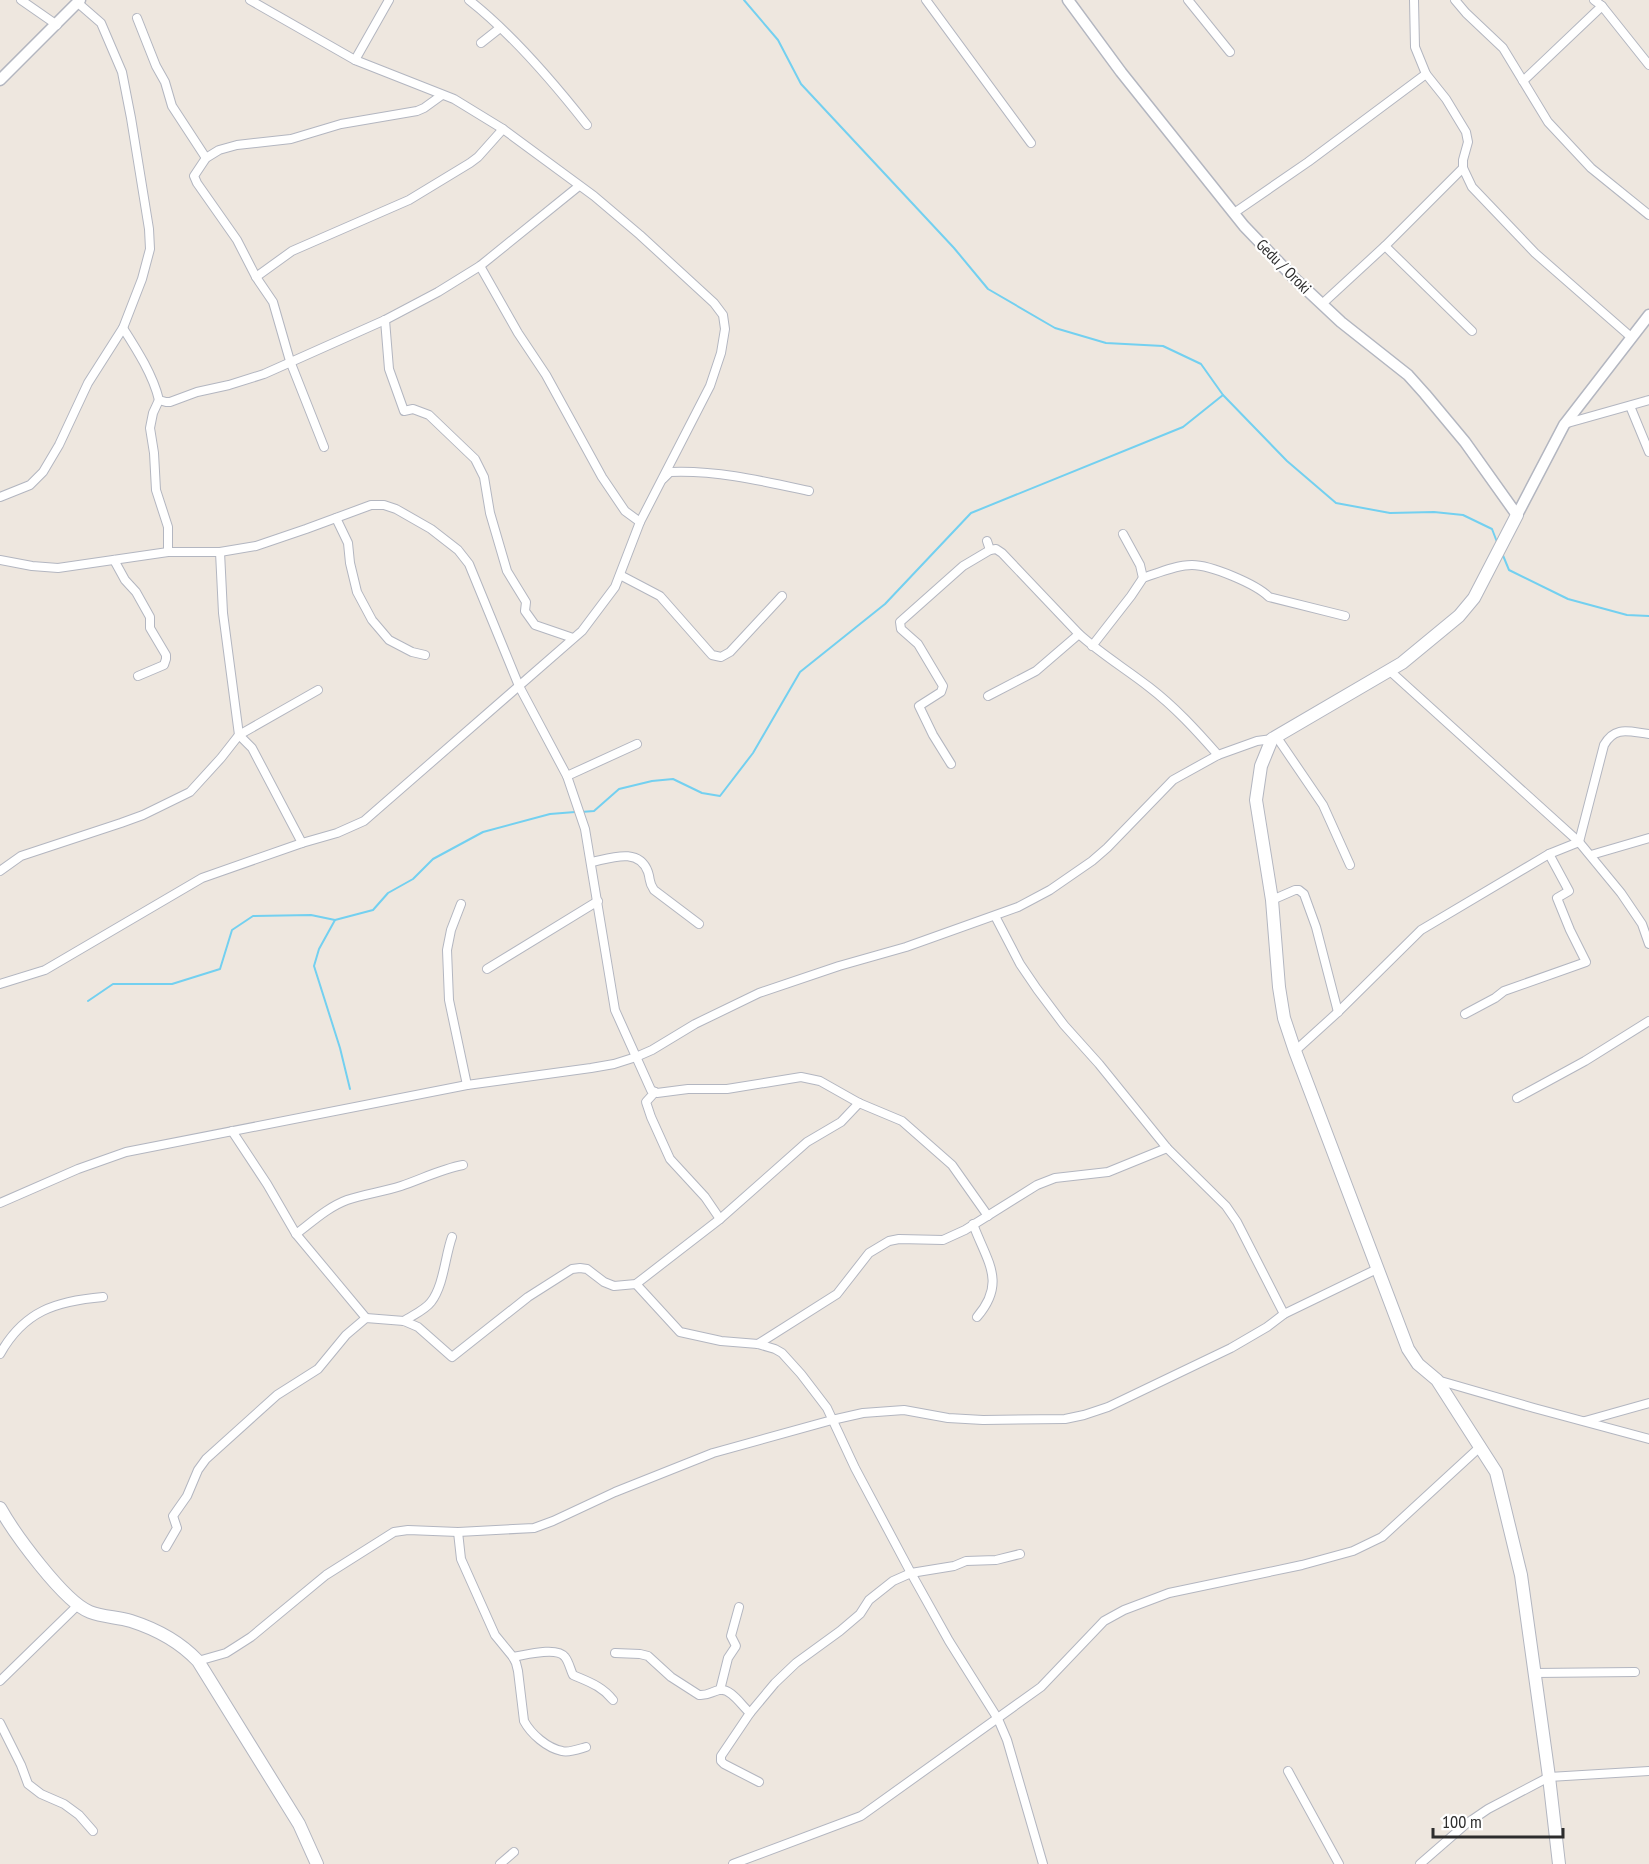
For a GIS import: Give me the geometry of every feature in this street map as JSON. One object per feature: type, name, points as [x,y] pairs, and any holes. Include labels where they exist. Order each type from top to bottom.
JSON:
[{"type":"main road","points":[[1517,515],[1474,598],[1459,616],[1390,671],[1274,738],[1261,766],[1256,800],[1272,900],[1284,1018],[1295,1051],[1408,1349],[1418,1364],[1437,1380],[1496,1472],[1521,1575],[1559,1864]]},
{"type":"main road","points":[[0,1508],[22,1542],[78,1605],[91,1612],[131,1621],[148,1628],[181,1646],[198,1661],[299,1824],[317,1864]]},
{"type":"street","points":[[21,0],[57,25]]},
{"type":"street","points":[[0,984],[45,970],[202,878],[302,843],[338,833],[364,821],[582,631],[608,596],[620,574],[640,522],[710,386],[721,353],[725,329],[723,315],[714,303],[594,196],[503,129],[454,99],[355,60],[250,0]]},
{"type":"street","points":[[355,60],[389,0]]},
{"type":"street","points":[[469,0],[500,28],[560,91],[586,126]]},
{"type":"street","points":[[926,0],[1031,143]]},
{"type":"street","name":"Gedu / Oroki","points":[[1068,0],[1121,72],[1252,235],[1341,322],[1408,375],[1465,442],[1517,515]]},
{"type":"street","points":[[1188,0],[1230,52]]},
{"type":"street","points":[[1414,0],[1415,47],[1426,74],[1446,99],[1466,132],[1468,142],[1463,168],[1472,187],[1535,254],[1631,337]]},
{"type":"street","points":[[1455,0],[1503,48],[1548,122],[1591,168],[1649,215]]},
{"type":"street","points":[[1594,0],[1602,6],[1648,62]]},
{"type":"street","points":[[0,80],[79,2],[101,23],[122,72],[149,229],[150,249],[123,328],[88,383],[59,445],[43,472],[30,485],[0,497]]},
{"type":"street","points":[[1523,81],[1602,6]]},
{"type":"street","points":[[136,18],[165,82],[172,106],[206,158]]},
{"type":"street","points":[[481,43],[500,28]]},
{"type":"street","points":[[1234,213],[1308,162],[1426,74]]},
{"type":"street","points":[[324,447],[290,361],[273,302],[256,278],[237,240],[194,176],[206,158],[219,150],[237,145],[291,139],[341,124],[417,111],[442,95]]},
{"type":"street","points":[[256,278],[292,251],[409,200],[471,164],[503,129]]},
{"type":"street","points":[[1322,304],[1385,246],[1463,168]]},
{"type":"street","points":[[159,400],[170,402],[197,392],[264,374],[385,320],[438,292],[480,266],[579,186]]},
{"type":"street","points":[[1385,246],[1472,331]]},
{"type":"street","points":[[480,266],[518,333],[546,375],[602,477],[626,511],[640,522]]},
{"type":"street","points":[[1517,515],[1564,424],[1649,315]]},
{"type":"street","points":[[385,320],[389,369],[404,411],[413,410],[429,415],[475,459],[484,477],[490,513],[507,571],[526,602],[525,611],[535,626],[573,638]]},
{"type":"street","points":[[123,328],[141,357],[158,393],[159,400],[150,428],[156,490],[168,528],[168,552]]},
{"type":"street","points":[[1564,424],[1649,400]]},
{"type":"street","points":[[1630,406],[1649,452]]},
{"type":"street","points":[[660,481],[670,472],[693,471],[746,478],[809,491]]},
{"type":"street","points":[[0,572],[4,561],[58,568],[168,552],[220,552],[256,546],[372,505],[384,505],[396,509],[431,529],[458,550],[470,564],[519,686],[567,776],[585,829],[592,862],[615,1010],[649,1086],[655,1092]]},
{"type":"street","points":[[336,519],[348,543],[357,592],[372,620],[388,640],[412,652],[425,655]]},
{"type":"street","points":[[1123,534],[1140,565],[1143,578]]},
{"type":"street","points":[[987,541],[990,550]]},
{"type":"street","points":[[951,764],[919,706],[941,692],[943,686],[918,644],[901,629],[900,622],[963,566],[990,550],[996,549],[1079,634],[1149,687],[1184,717],[1218,754]]},
{"type":"street","points":[[220,552],[223,613],[239,735],[252,748],[302,843]]},
{"type":"street","points":[[114,560],[150,617],[150,628],[166,655],[164,665],[138,676]]},
{"type":"street","points":[[1092,646],[1143,578],[1183,566],[1205,567],[1247,582],[1269,597],[1345,616]]},
{"type":"street","points":[[620,574],[660,596],[712,655],[721,657],[730,652],[782,596]]},
{"type":"street","points":[[988,696],[1036,671],[1079,634]]},
{"type":"street","points":[[1390,671],[1579,842],[1645,922],[1649,944]]},
{"type":"street","points":[[0,871],[21,856],[143,815],[190,792],[239,735],[318,690]]},
{"type":"street","points":[[1579,842],[1608,737],[1614,732],[1621,731],[1649,734]]},
{"type":"street","points":[[0,1203],[78,1169],[126,1152],[467,1085],[591,1068],[636,1057],[652,1050],[694,1024],[759,993],[839,966],[906,947],[1018,907],[1050,890],[1092,861],[1173,780],[1218,754],[1257,741],[1274,738],[1323,805],[1350,865]]},
{"type":"street","points":[[567,776],[637,744]]},
{"type":"street","points":[[1591,855],[1649,838]]},
{"type":"street","points":[[1295,1051],[1421,930],[1549,854],[1579,842]]},
{"type":"street","points":[[1465,1014],[1504,991],[1586,962],[1557,898],[1569,891],[1549,854]]},
{"type":"street","points":[[592,862],[628,855],[640,860],[648,872],[649,883],[654,890],[699,924]]},
{"type":"street","points":[[1272,900],[1295,890],[1304,894],[1316,927],[1338,1012]]},
{"type":"street","points":[[487,969],[598,901]]},
{"type":"street","points":[[461,904],[451,930],[447,950],[449,1000],[467,1085]]},
{"type":"street","points":[[995,915],[1020,964],[1037,989],[1167,1148],[1226,1206],[1237,1222],[1284,1314]]},
{"type":"street","points":[[1517,1098],[1585,1061],[1649,1021]]},
{"type":"street","points":[[720,1219],[705,1197],[670,1160],[646,1101],[655,1092],[727,1089],[801,1077],[820,1081],[859,1103],[902,1121],[921,1136],[952,1165],[988,1216]]},
{"type":"street","points":[[166,1547],[177,1528],[173,1516],[187,1496],[198,1470],[206,1459],[277,1395],[318,1369],[346,1335],[366,1318],[404,1321],[418,1327],[452,1357],[528,1297],[572,1269],[587,1269],[604,1282],[614,1286],[636,1284],[720,1219],[807,1142],[848,1116],[859,1103]]},
{"type":"street","points":[[232,1131],[296,1234],[366,1318]]},
{"type":"street","points":[[758,1344],[837,1294],[861,1262],[879,1246],[899,1239],[943,1240],[988,1216],[1037,1185],[1055,1178],[1108,1172],[1167,1148]]},
{"type":"street","points":[[296,1234],[331,1208],[347,1200],[398,1187],[427,1177],[441,1169],[463,1165]]},
{"type":"street","points":[[973,1224],[993,1279],[991,1297],[977,1317]]},
{"type":"street","points":[[404,1321],[432,1301],[444,1270],[446,1252],[452,1237]]},
{"type":"street","points":[[198,1661],[226,1653],[244,1642],[326,1575],[394,1532],[408,1530],[458,1532],[534,1527],[713,1453],[832,1419],[863,1413],[894,1410],[948,1418],[983,1420],[1065,1419],[1084,1415],[1108,1407],[1231,1348],[1284,1314],[1377,1269]]},
{"type":"street","points":[[636,1284],[680,1332],[721,1341],[768,1346],[782,1353],[821,1401],[911,1573],[949,1641],[998,1719],[1007,1740],[1042,1864]]},
{"type":"street","points":[[0,1354],[14,1332],[35,1314],[60,1304],[104,1297]]},
{"type":"street","points":[[1437,1380],[1649,1439]]},
{"type":"street","points":[[1584,1421],[1649,1403]]},
{"type":"street","points":[[733,1864],[861,1816],[1041,1687],[1104,1622],[1124,1610],[1169,1593],[1302,1565],[1353,1551],[1382,1537],[1481,1446]]},
{"type":"street","points":[[458,1532],[461,1559],[495,1635],[513,1657],[518,1671],[524,1721],[532,1733],[561,1751],[586,1747]]},
{"type":"street","points":[[759,1782],[724,1764],[721,1756],[750,1713],[775,1683],[796,1663],[840,1631],[860,1614],[879,1591],[893,1581],[911,1573],[954,1566],[966,1561],[996,1560],[1020,1554]]},
{"type":"street","points":[[0,1681],[78,1605]]},
{"type":"street","points":[[720,1690],[728,1658],[736,1646],[731,1636],[739,1607]]},
{"type":"street","points":[[513,1657],[554,1651],[560,1653],[565,1657],[573,1675],[588,1680],[606,1691],[613,1701]]},
{"type":"street","points":[[615,1653],[648,1656],[671,1677],[699,1695],[727,1690],[750,1713]]},
{"type":"street","points":[[1535,1673],[1635,1672]]},
{"type":"street","points":[[0,1723],[28,1784],[41,1794],[71,1809],[93,1831]]},
{"type":"street","points":[[1287,1771],[1339,1864]]},
{"type":"street","points":[[1420,1864],[1466,1824],[1488,1809],[1549,1777],[1649,1771]]},
{"type":"street","points":[[500,1864],[514,1852]]},
{"type":"waterway","points":[[744,0],[778,40],[801,84],[954,248],[988,289],[1055,328],[1106,343],[1163,346],[1201,364],[1223,395],[1287,461],[1336,503],[1390,513],[1434,512],[1463,515],[1492,529],[1497,542]]},
{"type":"waterway","points":[[581,812],[594,811],[619,789],[652,781],[673,779],[702,793],[720,796],[753,753],[800,672],[885,604],[971,513],[1183,427],[1223,395]]},
{"type":"waterway","points":[[1502,553],[1509,570],[1568,599],[1627,615],[1649,616]]},
{"type":"waterway","points":[[88,1001],[113,984],[172,984],[220,969],[232,930],[253,916],[311,915],[335,920],[373,910],[388,893],[413,879],[433,859],[483,832],[550,814],[575,812]]},
{"type":"waterway","points":[[335,920],[319,949],[314,966],[340,1048],[350,1089]]}]
